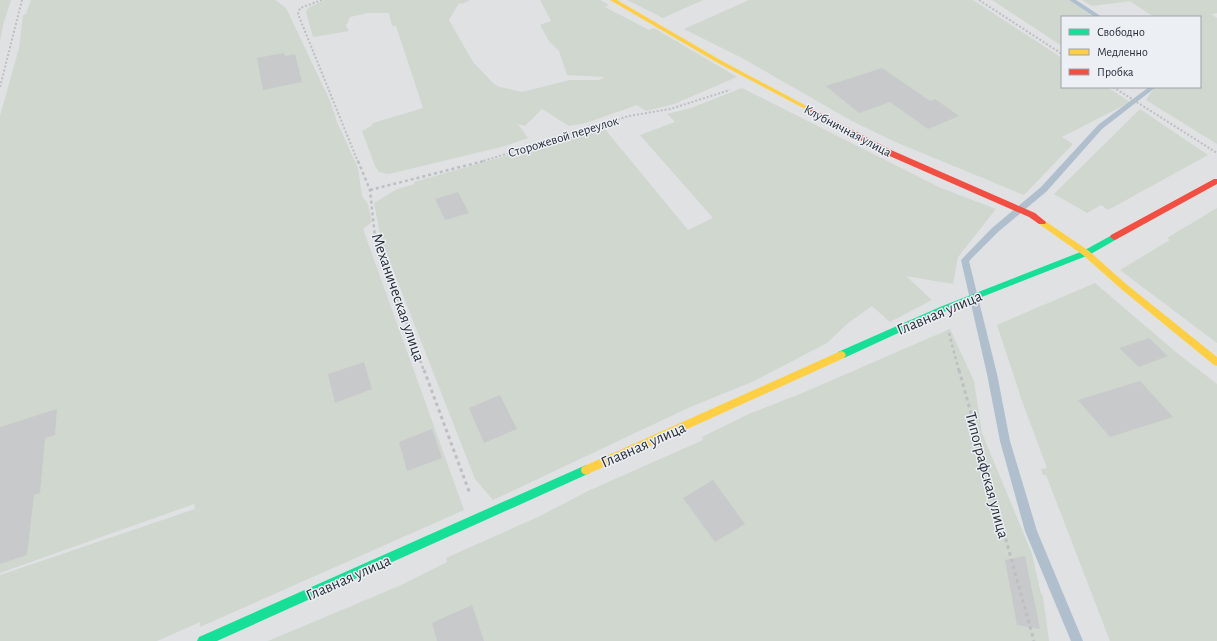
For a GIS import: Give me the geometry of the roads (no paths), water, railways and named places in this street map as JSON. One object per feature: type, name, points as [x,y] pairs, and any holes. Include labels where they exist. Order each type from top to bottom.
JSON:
[{"type":"street","name":"Клубничная улица","points":[[613,0],[756,82],[888,152],[1032,215],[1086,254],[1217,362]]},
{"type":"street","name":"Главная улица","points":[[203,641],[479,519],[943,308],[1086,254],[1217,181]]},
{"type":"waterway","points":[[1072,0],[1097,16]]},
{"type":"waterway","points":[[1077,641],[1031,531],[1005,441],[992,374],[965,260],[995,230],[1044,189],[1100,127],[1152,88]]}]
